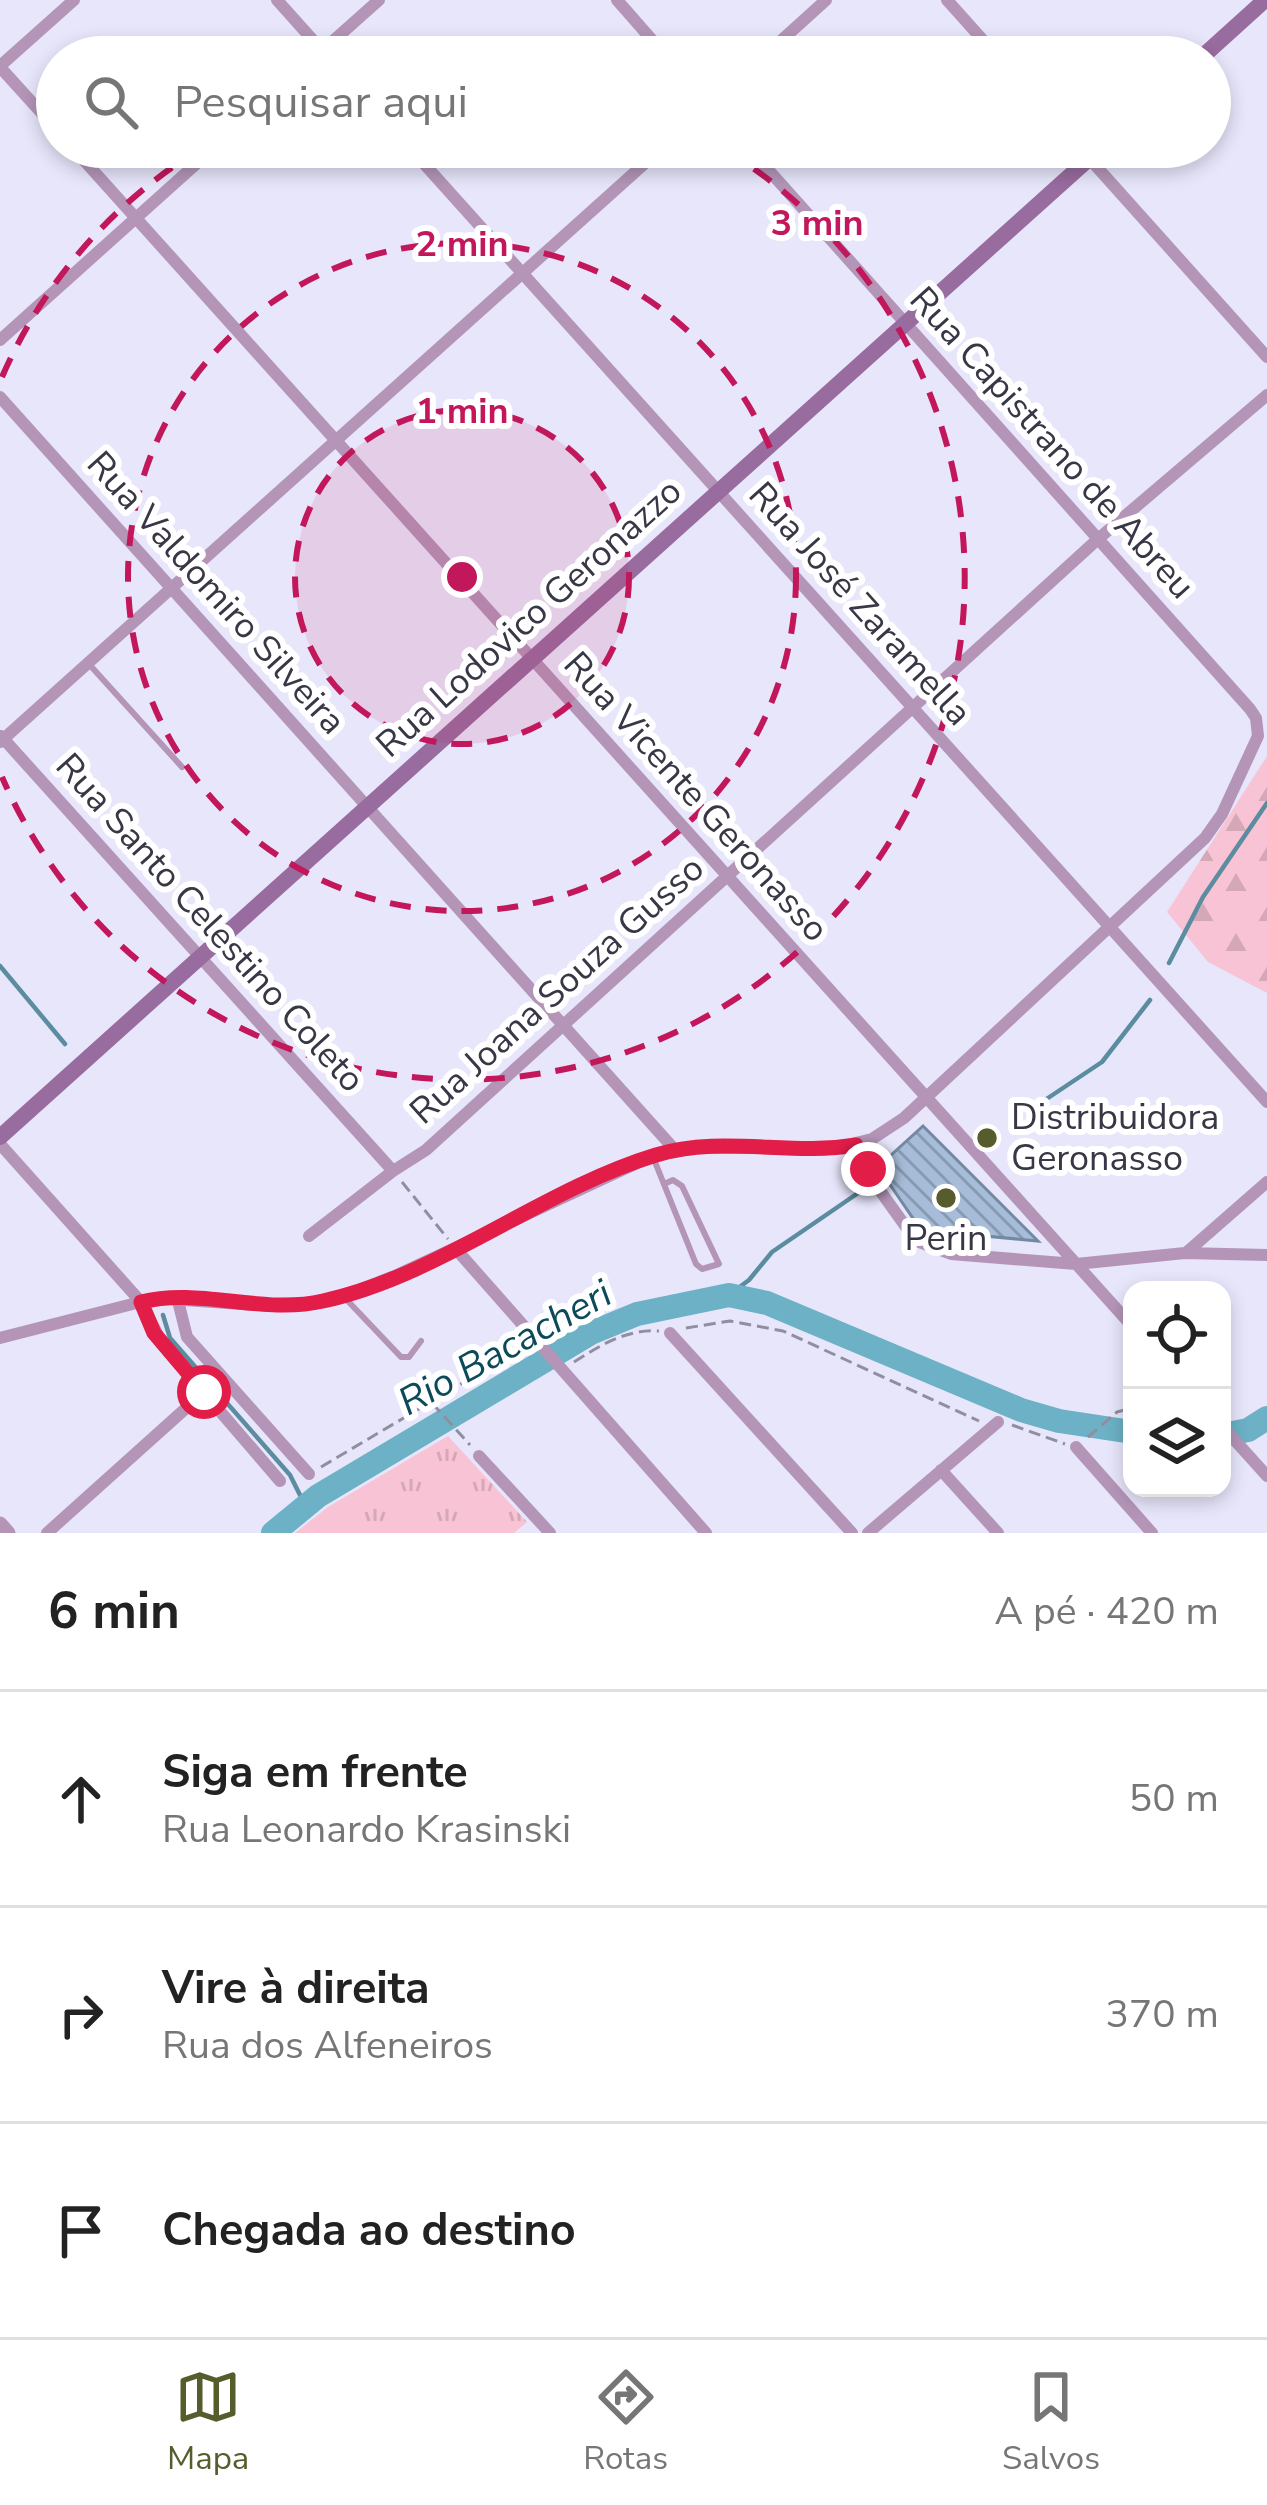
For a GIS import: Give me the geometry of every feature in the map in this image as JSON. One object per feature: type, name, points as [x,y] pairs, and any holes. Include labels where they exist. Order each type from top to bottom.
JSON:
[{"type":"main road","points":[[1226,36],[1266,1]]},
{"type":"main road","name":"Rua Lodovico Geronazzo","points":[[0,1141],[1072,168]]},
{"type":"street","points":[[36,107],[0,67],[74,0]]},
{"type":"street","points":[[277,0],[306,36]]},
{"type":"street","points":[[342,36],[379,0]]},
{"type":"street","points":[[616,0],[649,36]]},
{"type":"street","points":[[786,36],[826,0]]},
{"type":"street","points":[[947,0],[979,36]]},
{"type":"street","name":"Rua Vicente Geronasso","points":[[91,168],[1123,1316]]},
{"type":"street","points":[[0,340],[192,168]]},
{"type":"street","name":"Rua José Zaramella","points":[[428,168],[1267,1102]]},
{"type":"street","points":[[1,739],[640,168]]},
{"type":"street","name":"Rua Capistrano de Abreu","points":[[767,168],[1250,709],[1259,728],[1254,748],[1214,826],[1111,927]]},
{"type":"street","points":[[1105,168],[1267,357]]},
{"type":"street","name":"Rua Joana Souza Gusso","points":[[309,1236],[426,1150],[1097,539],[1267,394]]},
{"type":"street","name":"Rua Valdomiro Silveira","points":[[0,397],[675,1150]]},
{"type":"street","name":"Rua Santo Celestino Coleto","points":[[1,739],[393,1171]]},
{"type":"street","points":[[0,1338],[141,1302],[177,1298],[272,1306],[343,1296],[652,1156],[675,1150],[856,1145],[889,1129],[928,1100],[1111,927]]},
{"type":"street","points":[[0,1141],[141,1302],[154,1333],[280,1480]]},
{"type":"street","points":[[1185,1253],[1267,1182]]},
{"type":"street","points":[[880,1192],[907,1232],[932,1249],[1076,1264],[1185,1253],[1267,1255]]},
{"type":"street","points":[[455,1248],[706,1533]]},
{"type":"street","points":[[177,1298],[187,1337],[309,1474]]},
{"type":"street","points":[[670,1333],[852,1533]]},
{"type":"street","points":[[46,1533],[204,1392]]},
{"type":"street","points":[[868,1533],[998,1422]]},
{"type":"street","points":[[1231,1437],[1267,1476]]},
{"type":"street","points":[[1076,1448],[1152,1533]]},
{"type":"street","points":[[479,1456],[550,1533]]},
{"type":"street","points":[[941,1471],[998,1533]]},
{"type":"street","points":[[0,1524],[8,1533]]},
{"type":"lane","points":[[88,663],[182,767]]},
{"type":"lane","points":[[652,1156],[696,1264],[702,1269],[719,1264],[682,1186],[673,1180],[664,1184]]},
{"type":"lane","points":[[343,1296],[400,1357],[409,1358],[422,1341]]},
{"type":"path","points":[[856,1145],[868,1169]]},
{"type":"path","points":[[393,1171],[455,1248]]},
{"type":"path","points":[[560,1367],[640,1331],[670,1333],[730,1322],[783,1331],[981,1422],[998,1422],[1076,1448],[1108,1418],[1123,1412]]},
{"type":"path","points":[[309,1474],[539,1343]]},
{"type":"path","points":[[431,1402],[479,1456]]},
{"type":"green space","points":[[1267,756],[1267,993],[1208,962],[1167,912]]},
{"type":"green space","points":[[448,1436],[527,1522],[514,1533],[295,1533],[328,1507]]},
{"type":"building","name":"Perin","points":[[923,1126],[1038,1241],[921,1230],[878,1167]]},
{"type":"waterway","points":[[1169,963],[1203,897],[1267,803]]},
{"type":"waterway","points":[[0,966],[65,1044]]},
{"type":"waterway","points":[[1036,1106],[1102,1062],[1150,1000]]},
{"type":"waterway","points":[[729,1295],[772,1252],[880,1178]]},
{"type":"waterway","name":"Rio Bacacheri","points":[[273,1533],[318,1496],[591,1333],[637,1314],[729,1295],[767,1303],[1021,1410],[1123,1431]]},
{"type":"waterway","points":[[163,1315],[170,1338],[290,1475],[305,1505]]},
{"type":"waterway","name":"Rio Bacacheri","points":[[1231,1433],[1248,1430],[1267,1418]]},
{"type":"place","name":"Distribuidora Geronasso","points":[[987,1138]]},
{"type":"place","name":"Perin","points":[[946,1198]]},
{"type":"route","points":[[204,1392],[154,1333],[141,1302],[166,1297],[296,1306],[343,1296],[626,1167],[675,1150],[856,1145],[868,1169]]}]
